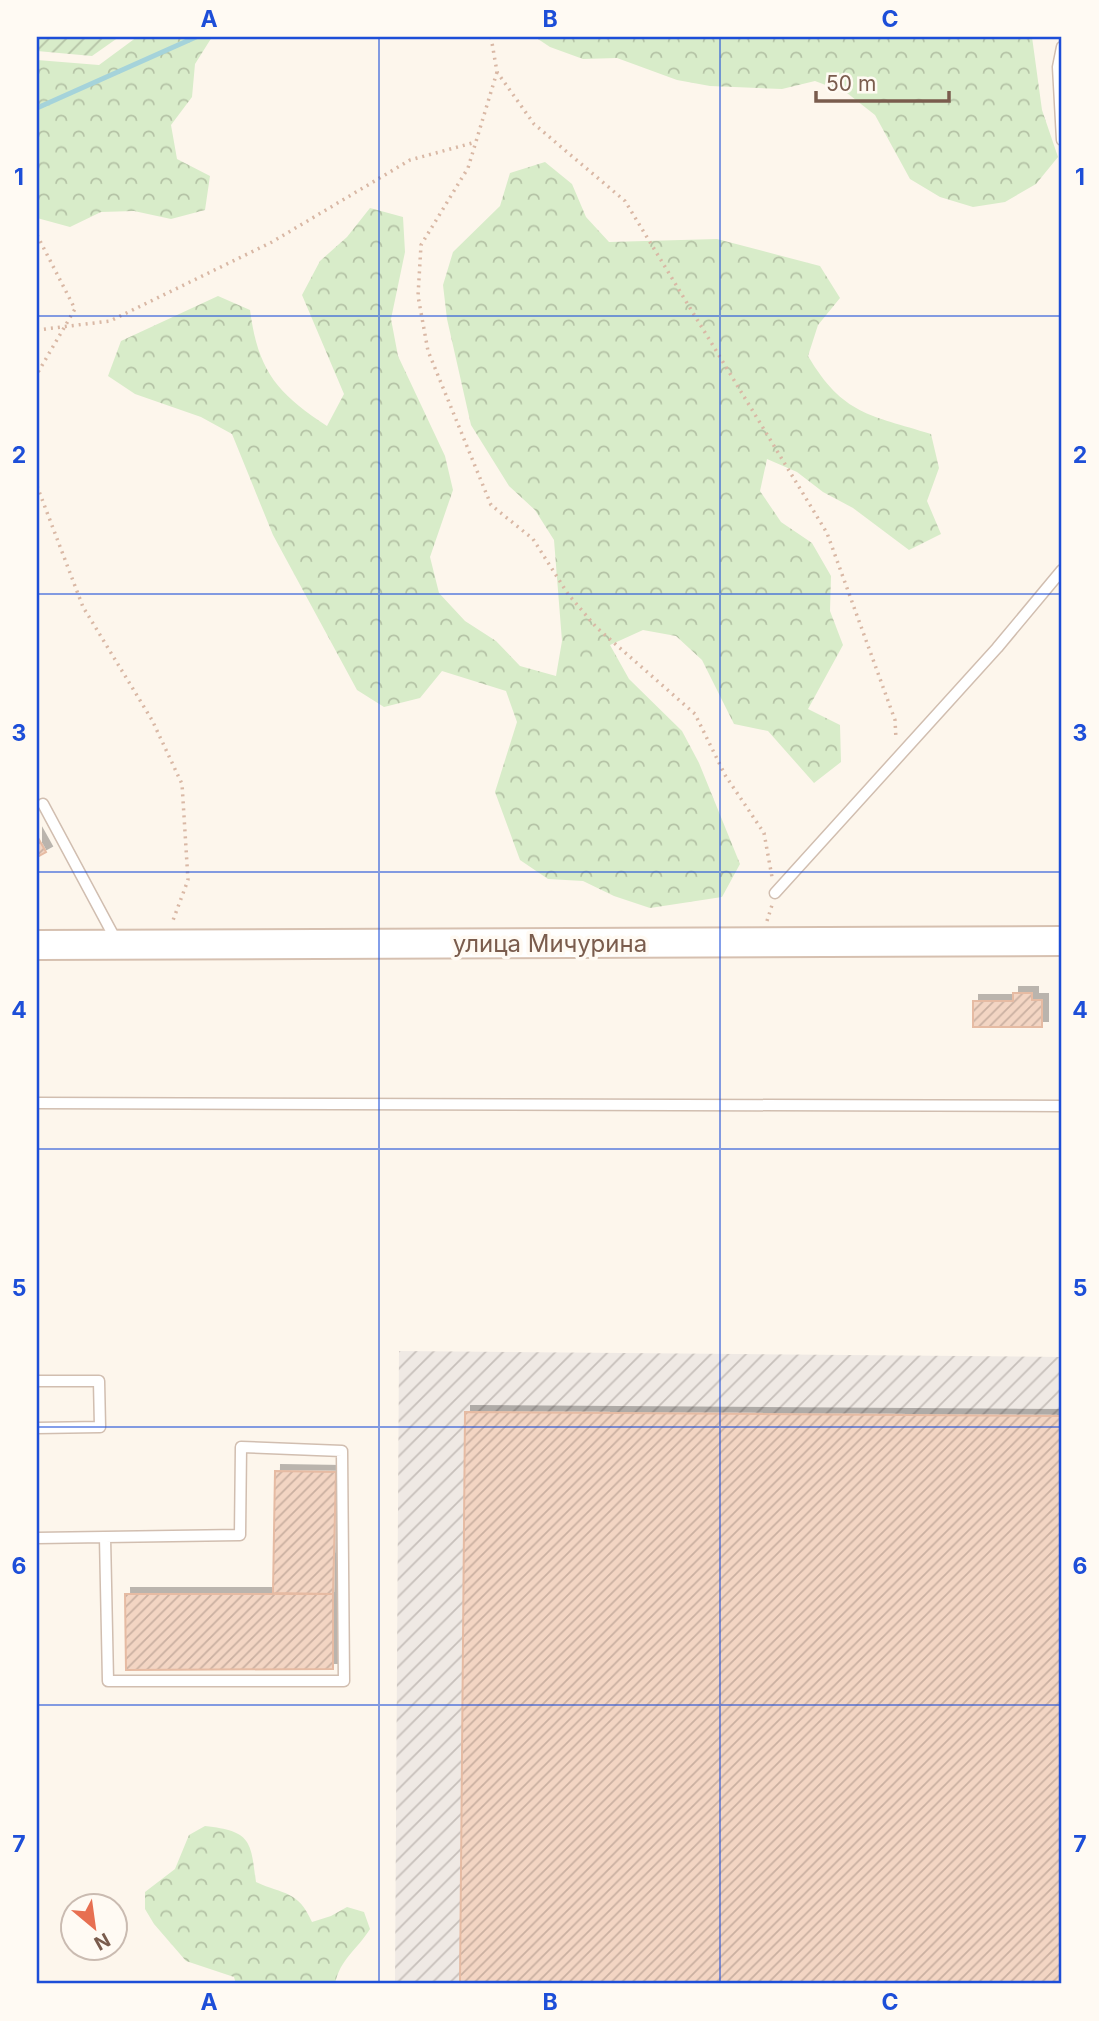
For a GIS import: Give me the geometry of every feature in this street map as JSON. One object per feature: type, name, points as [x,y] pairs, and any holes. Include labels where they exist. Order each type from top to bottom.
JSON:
[{"type":"main road","name":"улица Мичурина","points":[[37,944],[1062,941]]},
{"type":"lane","points":[[1062,47],[1058,67],[1062,140]]},
{"type":"lane","points":[[775,893],[997,648],[1062,570]]},
{"type":"lane","points":[[43,804],[119,945]]},
{"type":"lane","points":[[37,1103],[1062,1106]]},
{"type":"lane","points":[[37,1381],[99,1381],[100,1427],[37,1428]]},
{"type":"lane","points":[[37,1538],[240,1535],[241,1447],[342,1451],[344,1681],[108,1681],[105,1537]]},
{"type":"path","points":[[491,37],[497,72],[534,124],[625,201],[827,533],[895,720],[896,758]]},
{"type":"path","points":[[497,72],[468,168],[421,245],[418,296],[428,351],[491,505],[534,539],[568,594],[596,627],[695,714],[725,775],[764,834],[775,893],[761,943]]},
{"type":"path","points":[[37,330],[64,329],[110,321],[272,242],[410,160],[476,142]]},
{"type":"path","points":[[37,235],[75,309],[37,374]]},
{"type":"path","points":[[37,486],[83,607],[152,720],[182,784],[188,880],[164,945]]},
{"type":"shaded area","points":[[399,1351],[1062,1357],[1062,1984],[395,1984]]},
{"type":"green space","points":[[37,37],[119,37],[92,56],[37,51]]},
{"type":"green space","points":[[137,37],[212,37],[195,64],[192,97],[171,125],[177,159],[210,176],[205,210],[171,219],[134,211],[101,212],[70,227],[37,218],[37,60],[99,65]]},
{"type":"green space","points":[[535,37],[1032,37],[1042,110],[1058,157],[1036,184],[1005,202],[973,207],[940,197],[910,179],[875,115],[847,93],[815,81],[782,89],[710,86],[677,80],[617,58],[583,59],[550,47]]},
{"type":"green space","points":[[545,162],[572,184],[586,217],[609,242],[717,239],[820,266],[840,298],[818,325],[808,356],[821,376],[846,402],[860,410],[931,434],[939,468],[927,501],[941,534],[909,550],[853,508],[823,492],[797,472],[767,459],[760,491],[781,522],[812,543],[831,576],[830,611],[843,645],[808,709],[840,725],[841,762],[814,783],[768,731],[734,724],[702,660],[676,636],[643,630],[610,645],[629,679],[682,731],[699,763],[740,864],[722,897],[650,908],[614,896],[583,881],[548,879],[520,860],[495,792],[517,722],[506,691],[442,671],[420,698],[384,707],[357,690],[273,535],[232,434],[201,417],[135,394],[108,376],[121,341],[218,296],[250,310],[258,349],[273,378],[295,403],[327,426],[344,394],[302,295],[320,261],[347,237],[370,208],[403,217],[405,252],[391,319],[398,356],[445,456],[453,490],[430,557],[439,593],[465,621],[496,641],[520,666],[556,676],[562,641],[554,540],[535,510],[509,486],[471,425],[447,319],[443,285],[453,252],[500,206],[510,173]]},
{"type":"green space","points":[[205,1826],[232,1831],[246,1840],[256,1882],[296,1899],[312,1922],[347,1907],[364,1912],[370,1929],[345,1961],[335,1984],[236,1984],[234,1977],[186,1961],[154,1924],[145,1909],[145,1892],[175,1869],[189,1835]]},
{"type":"building","points":[[37,836],[46,852],[37,857]]},
{"type":"building","points":[[1013,993],[1032,993],[1032,1000],[1042,1000],[1042,1027],[973,1027],[973,1001],[1013,1001]]},
{"type":"building","points":[[465,1412],[1062,1416],[1062,1984],[460,1984]]},
{"type":"building","points":[[275,1471],[336,1472],[333,1594],[273,1593]]},
{"type":"building","points":[[125,1594],[333,1594],[333,1669],[126,1670]]},
{"type":"waterway","points":[[37,108],[196,37]]}]
